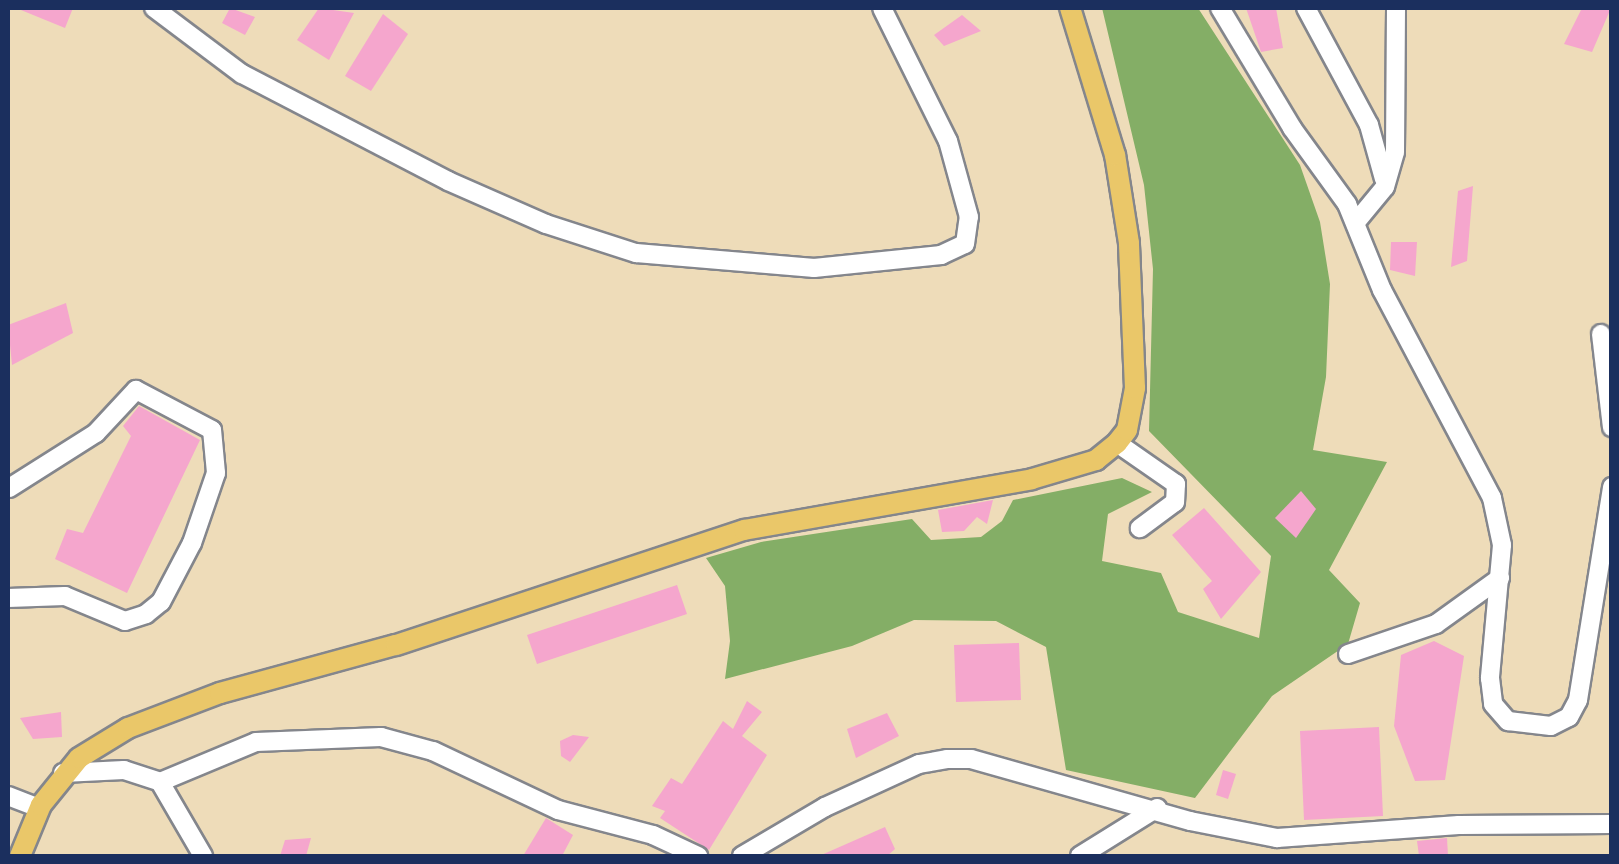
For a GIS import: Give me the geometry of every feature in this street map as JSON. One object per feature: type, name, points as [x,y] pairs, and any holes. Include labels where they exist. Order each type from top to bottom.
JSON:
[{"type":"main road","points":[[20,856],[39,808],[63,774],[128,728],[220,693],[396,644],[744,530],[1032,479],[1096,460],[1117,444],[1127,430],[1135,388],[1129,243],[1115,154],[1070,8]]},
{"type":"street","points":[[154,8],[242,74],[448,181],[546,224],[636,252],[814,268],[941,255],[965,244],[969,218],[948,141],[882,8]]},
{"type":"street","points":[[1220,8],[1356,222],[1382,290],[1492,498],[1502,545],[1491,640],[1494,704],[1508,721],[1551,726],[1568,716],[1578,700],[1612,487]]},
{"type":"street","points":[[1306,8],[1369,124],[1385,187]]},
{"type":"street","points":[[1356,222],[1385,187],[1398,114],[1396,8]]},
{"type":"street","points":[[1601,334],[1612,427]]},
{"type":"street","points":[[8,493],[96,432],[136,390],[212,430],[216,473],[198,526],[161,602],[146,614],[125,621],[64,596],[8,598]]},
{"type":"street","points":[[1117,444],[1176,484],[1175,502],[1140,528]]},
{"type":"street","points":[[1348,654],[1436,624],[1500,578]]},
{"type":"street","points":[[63,774],[124,770],[160,782],[256,742],[381,737],[433,751],[571,814],[653,836],[698,856]]},
{"type":"street","points":[[742,856],[825,807],[920,764],[947,759],[971,759],[1235,832],[1317,840],[1422,826],[1612,824]]},
{"type":"street","points":[[160,782],[203,856]]},
{"type":"street","points":[[8,796],[39,808]]},
{"type":"street","points":[[1080,856],[1157,808]]},
{"type":"green space","points":[[1102,8],[1198,8],[1300,165],[1320,222],[1330,284],[1326,377],[1313,450],[1387,462],[1329,570],[1360,603],[1348,644],[1272,696],[1195,798],[1066,770],[1046,647],[996,621],[914,620],[852,646],[725,679],[730,641],[725,586],[706,558],[761,542],[912,519],[931,540],[981,537],[1002,521],[1013,500],[1122,478],[1152,492],[1108,514],[1102,561],[1161,573],[1178,612],[1259,638],[1271,556],[1149,431],[1153,269],[1144,185]]},
{"type":"building","points":[[16,8],[73,8],[65,28]]},
{"type":"building","points":[[230,8],[255,17],[245,35],[222,23]]},
{"type":"building","points":[[319,8],[354,13],[329,60],[297,40]]},
{"type":"building","points":[[1246,8],[1276,8],[1283,48],[1261,52]]},
{"type":"building","points":[[1582,8],[1611,8],[1592,52],[1564,44]]},
{"type":"building","points":[[383,14],[408,34],[371,91],[345,76]]},
{"type":"building","points":[[962,15],[981,31],[944,46],[934,35]]},
{"type":"building","points":[[1473,186],[1467,261],[1451,267],[1458,191]]},
{"type":"building","points":[[1391,242],[1417,242],[1415,276],[1390,270]]},
{"type":"building","points":[[66,303],[73,333],[12,365],[8,325]]},
{"type":"building","points":[[139,406],[200,440],[127,593],[55,559],[67,529],[83,533],[131,436],[123,426]]},
{"type":"building","points":[[1301,491],[1316,509],[1296,538],[1275,518]]},
{"type":"building","points":[[993,500],[987,524],[977,517],[964,531],[942,532],[938,510]]},
{"type":"building","points":[[1204,508],[1261,572],[1221,619],[1203,589],[1212,581],[1172,535]]},
{"type":"building","points":[[677,585],[687,614],[537,664],[527,635]]},
{"type":"building","points":[[1434,641],[1464,656],[1445,780],[1415,781],[1394,726],[1401,655]]},
{"type":"building","points":[[1019,643],[1021,700],[956,702],[954,645]]},
{"type":"building","points":[[747,701],[762,712],[742,736],[767,755],[709,850],[660,818],[665,811],[652,806],[671,778],[682,784],[723,721],[733,729]]},
{"type":"building","points":[[61,712],[62,737],[33,739],[20,718]]},
{"type":"building","points":[[887,713],[899,736],[856,758],[847,729]]},
{"type":"building","points":[[1379,727],[1383,816],[1304,820],[1300,731]]},
{"type":"building","points":[[573,735],[589,737],[570,762],[561,756],[560,741]]},
{"type":"building","points":[[1223,770],[1236,774],[1228,799],[1216,795]]},
{"type":"building","points":[[546,818],[573,835],[562,856],[523,856]]},
{"type":"building","points":[[885,827],[895,849],[887,856],[819,856]]},
{"type":"building","points":[[311,838],[306,856],[280,856],[285,840]]},
{"type":"building","points":[[1447,838],[1448,856],[1419,856],[1417,841]]}]
